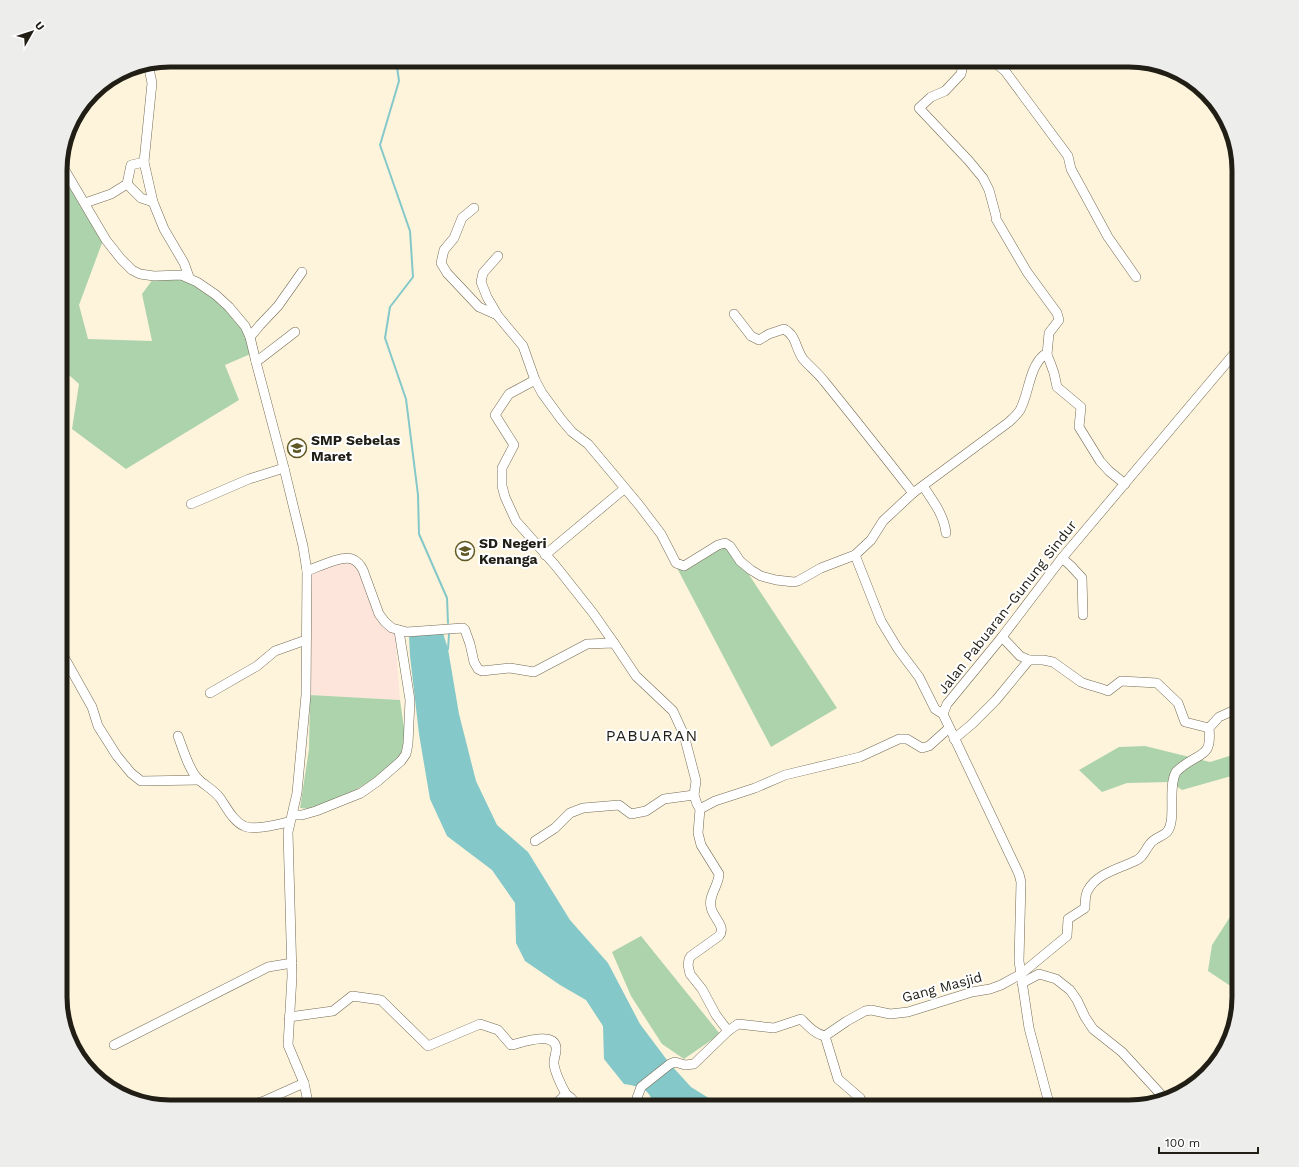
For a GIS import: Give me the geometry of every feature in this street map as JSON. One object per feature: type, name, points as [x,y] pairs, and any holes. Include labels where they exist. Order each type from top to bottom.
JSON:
[{"type":"street","points":[[962,67],[961,74],[945,91],[931,97],[919,108],[983,178],[989,190],[996,219],[1026,272],[1057,313],[1058,320],[1049,332],[1046,355],[1052,367],[1057,387],[1081,407],[1079,427],[1100,461],[1109,471],[1125,484]]},
{"type":"street","points":[[1000,67],[1005,71],[1068,156],[1071,169],[1108,237],[1136,277]]},
{"type":"street","points":[[149,69],[152,83],[144,162],[153,202],[164,229],[184,263],[189,277]]},
{"type":"street","points":[[85,203],[111,194],[127,184],[132,165],[144,162]]},
{"type":"street","points":[[67,173],[106,240],[132,270],[140,274],[154,276],[181,275],[189,277],[216,295],[229,307],[245,326],[250,337],[284,468],[303,546],[307,571],[306,695],[297,793],[288,832],[292,963],[288,1045],[304,1083],[308,1100]]},
{"type":"street","points":[[127,184],[141,198],[153,202]]},
{"type":"street","points":[[474,208],[462,218],[454,238],[444,250],[441,263],[447,273],[479,306],[498,316]]},
{"type":"street","points":[[498,256],[483,273],[482,282],[487,297],[498,316],[523,346],[535,380],[542,393],[572,432],[588,444],[624,489],[639,505],[661,534],[676,563],[681,566],[684,566],[718,545],[725,543],[730,546],[740,561],[761,576],[776,580],[794,582],[821,568],[855,555],[871,540],[883,521],[913,493],[1009,422],[1020,410],[1032,375],[1041,358],[1046,355]]},
{"type":"street","points":[[250,337],[278,306],[302,272]]},
{"type":"street","points":[[734,314],[751,336],[759,340],[769,334],[784,329],[791,333],[797,349],[803,359],[823,379],[913,493]]},
{"type":"street","points":[[256,362],[295,332]]},
{"type":"street","name":"Jalan Pabuaran–Gunung Sindur","points":[[1048,1100],[1032,1044],[1021,978],[1019,961],[1021,882],[1019,874],[943,714],[947,704],[1002,637],[1062,558],[1232,356]]},
{"type":"street","points":[[535,380],[509,394],[495,415],[514,445],[502,468],[502,486],[505,497],[516,521],[593,612],[636,676],[673,711],[684,735],[696,781],[694,795],[700,809],[698,833],[701,845],[719,874],[710,907],[722,928],[721,933],[718,936],[691,956],[688,965],[690,974],[702,989],[716,1015],[728,1031]]},
{"type":"street","points":[[191,504],[249,479],[284,468]]},
{"type":"street","points":[[923,486],[941,514],[945,524],[946,533]]},
{"type":"street","points":[[545,555],[624,489]]},
{"type":"street","points":[[855,555],[881,621],[898,649],[919,677],[934,709],[943,714]]},
{"type":"street","points":[[307,571],[342,558],[352,559],[360,565],[363,570],[379,614],[389,625],[399,631],[407,632],[463,628],[470,644],[474,662],[482,671],[510,668],[534,672],[587,644],[614,643]]},
{"type":"street","points":[[1062,558],[1082,578],[1083,615]]},
{"type":"street","points":[[178,736],[188,764],[199,780],[212,789],[233,817],[243,826],[250,828],[291,819],[316,812],[361,793],[378,781],[401,761],[406,754],[408,744],[410,700],[399,631]]},
{"type":"street","points":[[1002,637],[1020,656],[1029,660],[1053,662],[1086,685],[1108,691],[1121,681],[1157,683],[1178,703],[1185,722],[1209,728]]},
{"type":"street","points":[[210,693],[257,666],[275,651],[306,640]]},
{"type":"street","points":[[954,739],[972,724],[996,700],[1029,660]]},
{"type":"street","points":[[67,662],[92,707],[98,726],[117,756],[131,773],[141,781],[199,780]]},
{"type":"street","points":[[1021,978],[1067,936],[1068,919],[1085,908],[1087,891],[1094,883],[1104,875],[1138,859],[1150,843],[1166,833],[1171,822],[1171,793],[1175,775],[1178,770],[1188,762],[1203,754],[1210,740],[1209,728],[1219,717],[1232,711]]},
{"type":"street","points":[[700,809],[715,801],[755,788],[785,775],[860,757],[899,740],[907,739],[922,748],[929,746],[949,728]]},
{"type":"street","points":[[535,841],[555,828],[570,813],[583,808],[619,805],[631,814],[646,811],[664,799],[694,795]]},
{"type":"street","points":[[114,1045],[268,967],[292,963]]},
{"type":"street","points":[[1021,978],[1039,974],[1056,979],[1070,990],[1092,1028],[1122,1052],[1162,1095]]},
{"type":"street","name":"Gang Masjid","points":[[825,1036],[865,1011],[872,1010],[890,1014],[908,1012],[972,992],[990,989],[1021,978]]},
{"type":"street","points":[[289,1017],[333,1011],[352,996],[381,1000],[428,1046],[480,1024],[498,1030],[511,1045],[539,1038],[550,1039],[554,1042],[556,1048],[554,1064],[561,1086],[566,1094],[573,1100]]},
{"type":"street","points":[[638,1100],[637,1098],[642,1087],[670,1064],[675,1062],[685,1065],[694,1064],[728,1031],[738,1024],[774,1028],[801,1019],[816,1033],[825,1036],[838,1079],[861,1100]]},
{"type":"street","points":[[268,1100],[304,1083]]},
{"type":"street","points":[[560,1100],[566,1094]]},
{"type":"shaded area","points":[[346,562],[353,564],[358,568],[388,630],[395,634],[400,700],[310,695],[310,574]]},
{"type":"green space","points":[[167,67],[148,72],[147,70]]},
{"type":"green space","points":[[67,174],[105,235],[79,305],[88,339],[152,341],[142,294],[153,279],[188,279],[243,319],[255,352],[225,365],[239,400],[126,469],[72,429],[79,384],[67,373]]},
{"type":"green space","points":[[726,540],[837,708],[771,747],[677,568]]},
{"type":"green space","points":[[310,695],[400,700],[405,735],[403,752],[384,773],[352,792],[310,809],[300,808],[309,749]]},
{"type":"green space","points":[[1145,746],[1210,762],[1232,755],[1232,776],[1182,790],[1171,782],[1127,783],[1102,792],[1079,770],[1119,747]]},
{"type":"green space","points":[[1232,914],[1232,984],[1229,985],[1208,971],[1212,945]]},
{"type":"green space","points":[[641,936],[720,1034],[684,1059],[662,1044],[631,996],[612,952]]},
{"type":"water","points":[[443,633],[448,649],[459,714],[476,781],[497,825],[528,852],[570,920],[608,963],[640,1024],[670,1064],[691,1087],[712,1100],[652,1100],[644,1090],[635,1086],[624,1084],[604,1059],[603,1026],[586,1000],[560,985],[525,961],[516,943],[515,903],[492,870],[447,836],[430,799],[419,734],[409,636]]},
{"type":"waterway","points":[[397,67],[399,81],[380,145],[410,231],[413,277],[390,307],[385,338],[406,399],[418,495],[419,534],[447,598],[448,623]]},
{"type":"waterway","points":[[448,649],[449,634]]},
{"type":"place","name":"SMP Sebelas Maret","points":[[297,448]]},
{"type":"place","name":"SD Negeri Kenanga","points":[[465,551]]},
{"type":"district","name":"PABUARAN","points":[[652,735]]}]
